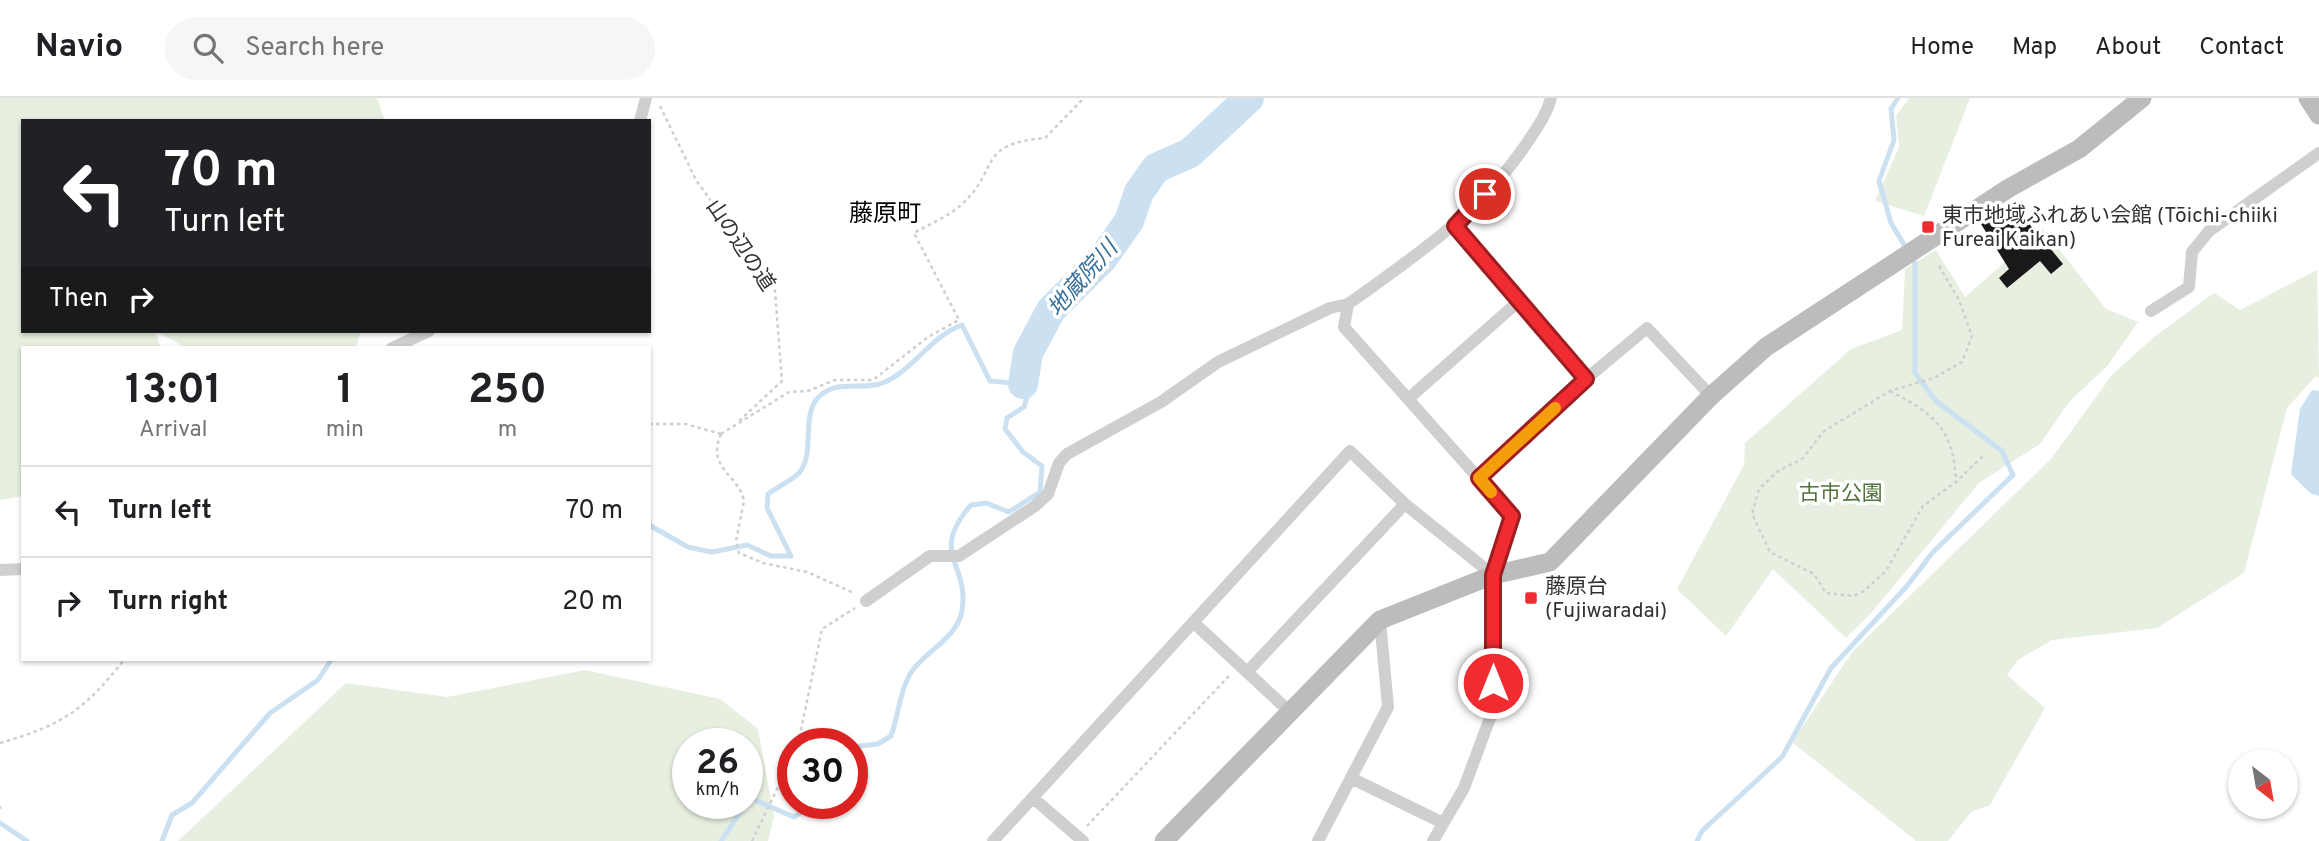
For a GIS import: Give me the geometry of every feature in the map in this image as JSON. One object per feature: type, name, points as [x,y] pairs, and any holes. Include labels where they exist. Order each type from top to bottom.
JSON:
[{"type":"street","points":[[641,119],[646,98]]},
{"type":"street","points":[[866,601],[930,556],[959,556],[1035,506],[1048,495],[1059,463],[1067,454],[1161,402],[1218,362],[1330,308],[1348,304],[1455,226],[1515,162],[1548,112],[1551,98]]},
{"type":"street","points":[[1164,841],[1380,620],[1493,575],[1550,562],[1711,396],[1766,347],[2009,188],[2078,149],[2142,98]]},
{"type":"street","points":[[2308,98],[2319,115]]},
{"type":"street","points":[[2151,312],[2189,287],[2192,252],[2209,231],[2319,153]]},
{"type":"street","points":[[1455,226],[1586,379]]},
{"type":"street","points":[[1408,399],[1519,301]]},
{"type":"street","points":[[1348,304],[1344,327],[1512,516],[1493,575],[1493,710],[1464,788],[1433,841]]},
{"type":"street","points":[[1479,478],[1586,379],[1647,328],[1711,396]]},
{"type":"street","points":[[396,346],[425,333]]},
{"type":"street","points":[[993,841],[1350,452],[1405,504],[1493,575]]},
{"type":"street","points":[[1243,668],[1405,504]]},
{"type":"street","points":[[0,570],[21,569]]},
{"type":"street","points":[[1318,841],[1388,707],[1380,620]]},
{"type":"street","points":[[1193,622],[1290,712]]},
{"type":"street","points":[[1351,778],[1443,823]]},
{"type":"street","points":[[1033,798],[1080,839]]},
{"type":"path","name":"山の辺の道","points":[[655,98],[696,180],[775,291],[782,381],[734,425]]},
{"type":"path","points":[[866,601],[807,572],[763,563],[738,553],[736,541],[744,501],[717,460],[717,444],[721,434],[789,392],[808,391],[835,380],[873,380],[928,337],[959,320],[914,233],[943,218],[963,203],[1001,148],[1015,141],[1045,138],[1084,98]]},
{"type":"path","points":[[1938,266],[1959,300],[1972,336],[1962,362],[1934,378],[1926,378],[1890,391],[1838,421],[1802,459],[1777,471],[1759,489],[1752,514],[1770,552],[1814,574],[1826,593],[1853,596],[1864,592],[1886,571],[1923,506],[1956,482],[1985,454]]},
{"type":"path","points":[[1890,391],[1936,420],[1950,439],[1956,482]]},
{"type":"path","points":[[651,424],[686,424],[721,434]]},
{"type":"path","points":[[801,728],[822,629],[866,601]]},
{"type":"path","points":[[0,743],[70,717],[97,694],[123,661]]},
{"type":"path","points":[[1080,839],[1243,668]]},
{"type":"path","points":[[752,841],[777,789]]},
{"type":"green space","points":[[0,98],[377,98],[384,119],[21,119],[21,333],[156,333],[160,346],[21,346],[21,496],[0,500]]},
{"type":"green space","points":[[1909,98],[1970,98],[1924,216],[1875,201],[1899,147],[1896,116]]},
{"type":"green space","name":"古市公園","points":[[2043,229],[2106,309],[2138,322],[2108,365],[2069,402],[2040,444],[1979,483],[1872,612],[1846,638],[1773,569],[1726,636],[1677,589],[1744,465],[1745,443],[1851,349],[1902,330],[1905,269],[1936,250],[1965,297]]},
{"type":"green space","points":[[2317,270],[2319,378],[2316,376],[2287,408],[2244,573],[2157,628],[2052,640],[2018,660],[2007,675],[2045,708],[1990,805],[1971,812],[1948,841],[1916,841],[1792,742],[1853,651],[2051,459],[2112,375],[2154,337],[2214,293],[2240,310]]},
{"type":"green space","points":[[160,333],[360,333],[357,346],[182,346]]},
{"type":"green space","points":[[585,670],[720,699],[757,728],[672,728],[672,819],[763,819],[763,756],[774,816],[768,841],[178,841],[346,683],[447,697]]},
{"type":"water","points":[[2312,390],[2319,391],[2319,496],[2310,493],[2291,474],[2300,409]]},
{"type":"building","points":[[2016,202],[2042,244],[2045,242],[2063,264],[2051,274],[2040,261],[2007,288],[1999,278],[2009,269],[1981,224]]},
{"type":"waterway","name":"地蔵院川","points":[[1023,384],[1028,353],[1051,310],[1103,258],[1129,221],[1139,192],[1156,168],[1190,153],[1249,98]]},
{"type":"waterway","points":[[1697,841],[1702,831],[1782,757],[1831,668],[1907,586],[1933,552],[2013,475],[2002,451],[1936,401],[1915,373],[1915,263],[1891,223],[1879,181],[1894,140],[1891,109],[1898,98]]},
{"type":"waterway","points":[[651,526],[688,547],[712,552],[747,545],[771,556],[791,556],[767,508],[768,494],[796,476],[804,465],[812,408],[823,393],[840,387],[885,382],[905,369],[941,337],[962,325],[990,381],[1023,384],[1029,391],[1024,407],[1007,418],[1005,429],[1023,452],[1042,466],[1040,492],[1009,512],[986,503],[971,505],[959,522],[951,547],[963,595],[959,621],[946,639],[913,669],[903,692],[891,736],[878,744],[868,745]]},
{"type":"waterway","points":[[162,841],[172,815],[192,803],[270,713],[318,680],[330,661]]},
{"type":"waterway","points":[[763,804],[777,810]]},
{"type":"waterway","points":[[721,841],[735,819]]},
{"type":"waterway","points":[[0,823],[27,841]]},
{"type":"slow traffic","points":[[1491,492],[1479,478],[1555,408]]},
{"type":"place","name":"東市地域ふれあい会館 (Tōichi-chiiki Fureai Kaikan)","points":[[1928,227]]},
{"type":"place","name":"藤原台 (Fujiwaradai)","points":[[1531,598]]},
{"type":"district","name":"藤原町","points":[[885,213]]},
{"type":"route","points":[[1485,194],[1455,226],[1586,379],[1479,478],[1512,516],[1493,575],[1493,683]]}]
